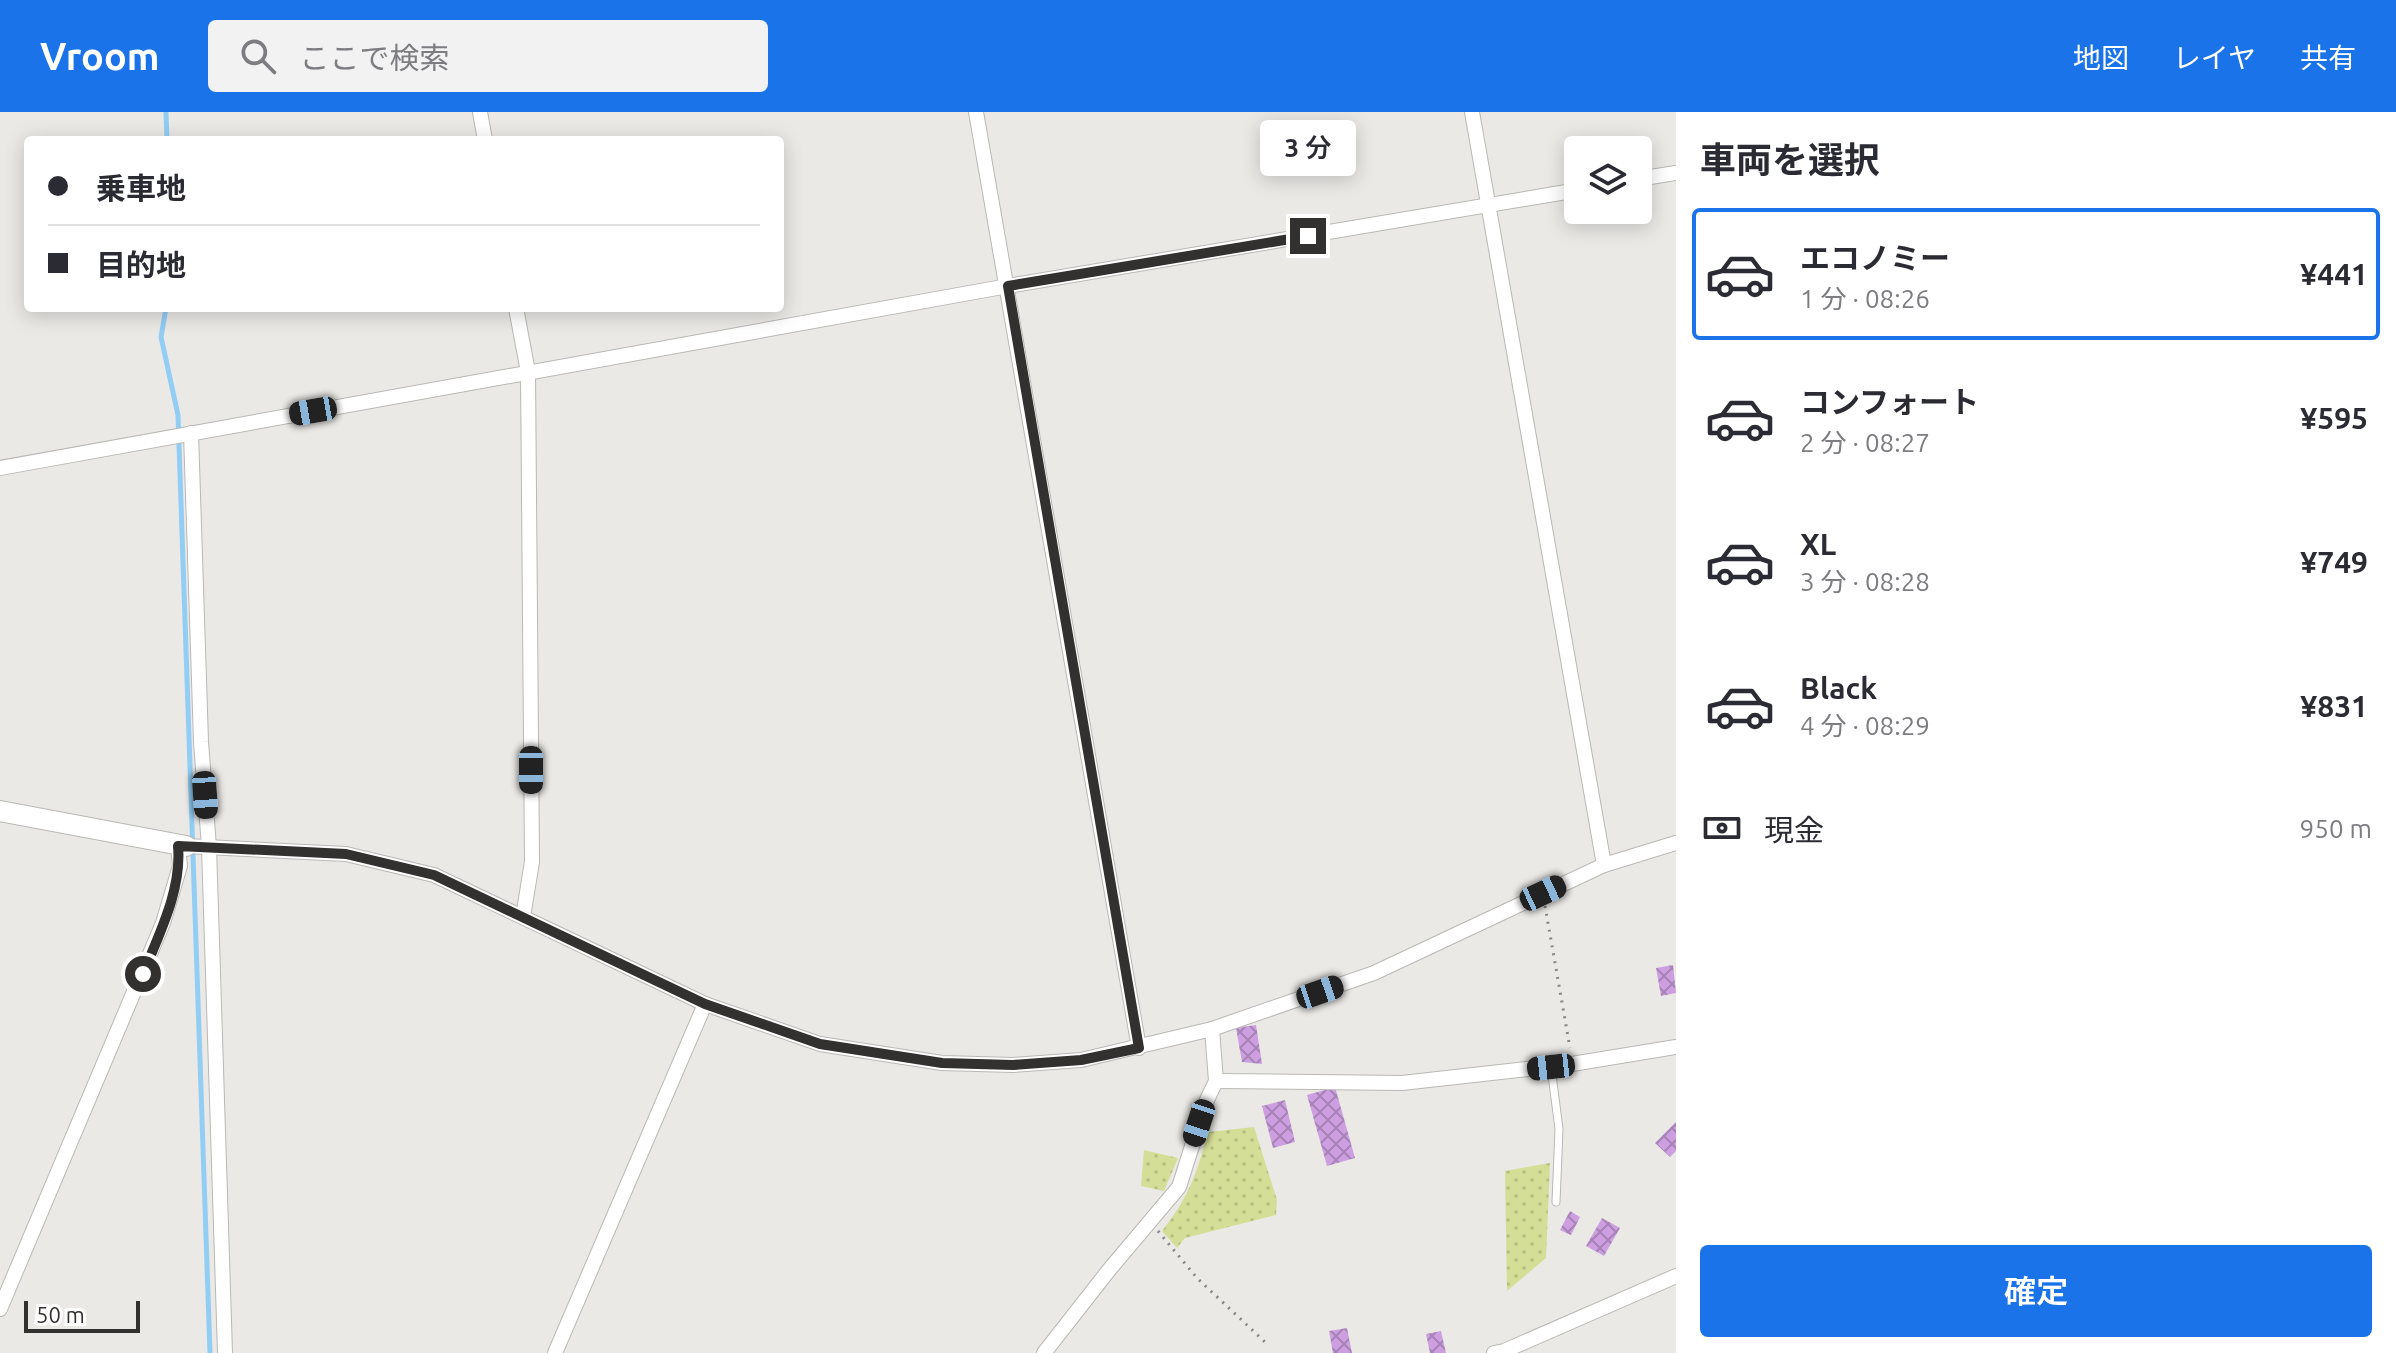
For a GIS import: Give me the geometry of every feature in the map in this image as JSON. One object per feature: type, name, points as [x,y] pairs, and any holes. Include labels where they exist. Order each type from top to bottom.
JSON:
[{"type":"street","points":[[480,112],[484,136]]},
{"type":"street","points":[[976,112],[1139,1048]]},
{"type":"street","points":[[1472,112],[1604,865]]},
{"type":"street","points":[[1652,177],[1676,173]]},
{"type":"street","points":[[0,468],[1008,286],[1564,193]]},
{"type":"street","points":[[517,312],[528,372],[532,862],[523,917]]},
{"type":"street","points":[[182,435],[201,742],[194,847],[225,1353]]},
{"type":"street","points":[[0,811],[194,847],[346,854],[434,875],[705,1004],[820,1044],[942,1063],[1013,1065],[1081,1060],[1212,1029],[1374,973],[1604,865],[1676,843]]},
{"type":"street","points":[[0,1309],[163,923],[180,866],[194,847]]},
{"type":"street","points":[[555,1353],[705,1004]]},
{"type":"street","points":[[1044,1353],[1075,1311],[1179,1187],[1206,1102],[1216,1081],[1212,1029]]},
{"type":"street","points":[[1216,1081],[1402,1083],[1551,1067],[1676,1047]]},
{"type":"street","points":[[1494,1353],[1676,1276]]},
{"type":"lane","points":[[1551,1067],[1559,1129],[1556,1202]]},
{"type":"path","points":[[1543,893],[1572,1064]]},
{"type":"path","points":[[1151,1222],[1197,1278],[1266,1343]]},
{"type":"green space","points":[[1254,1127],[1277,1200],[1276,1215],[1185,1238],[1177,1248],[1162,1231],[1191,1184],[1208,1132]]},
{"type":"green space","points":[[1144,1150],[1178,1158],[1164,1191],[1141,1186]]},
{"type":"green space","points":[[1550,1163],[1546,1258],[1507,1291],[1505,1171]]},
{"type":"building","points":[[1673,965],[1676,993],[1661,996],[1656,968]]},
{"type":"building","points":[[1256,1025],[1262,1064],[1242,1062],[1236,1028]]},
{"type":"building","points":[[1335,1087],[1355,1158],[1327,1166],[1307,1095]]},
{"type":"building","points":[[1285,1100],[1295,1142],[1273,1148],[1262,1106]]},
{"type":"building","points":[[1676,1122],[1676,1151],[1670,1157],[1655,1143]]},
{"type":"building","points":[[1570,1211],[1580,1217],[1571,1235],[1560,1230]]},
{"type":"building","points":[[1602,1218],[1620,1228],[1604,1256],[1586,1246]]},
{"type":"building","points":[[1347,1328],[1352,1353],[1333,1353],[1329,1331]]},
{"type":"building","points":[[1441,1331],[1446,1353],[1430,1353],[1426,1334]]},
{"type":"waterway","points":[[166,112],[167,136]]},
{"type":"waterway","points":[[165,312],[161,337],[178,415],[210,1353]]},
{"type":"route","points":[[143,974],[180,866],[178,846],[346,854],[434,875],[705,1004],[820,1044],[942,1063],[1013,1065],[1081,1060],[1139,1048],[1008,286],[1308,236]]}]
